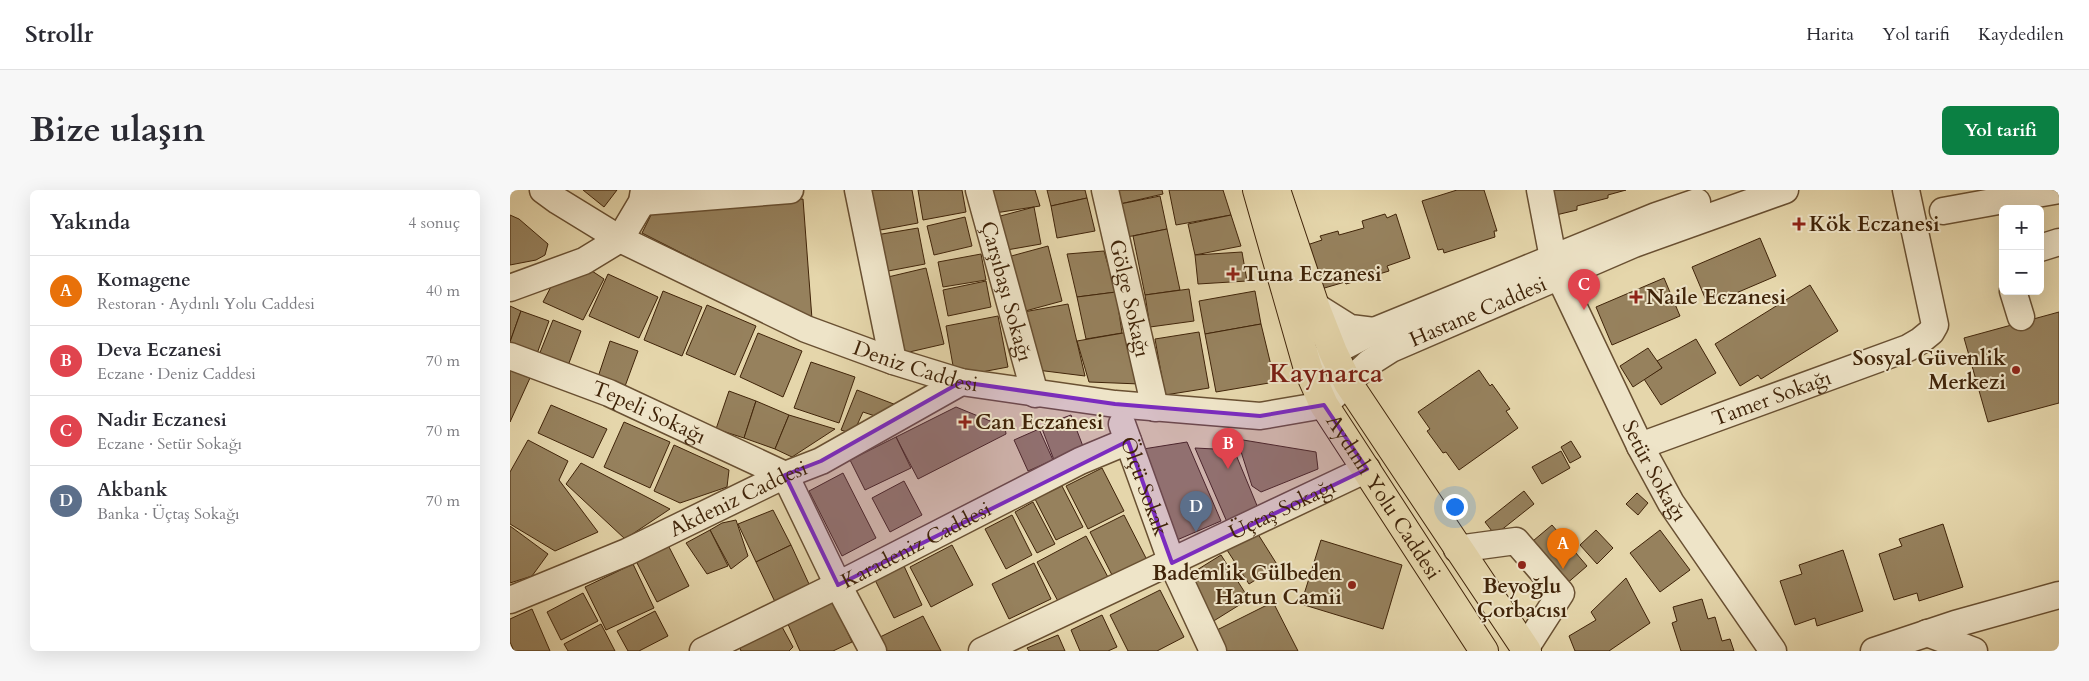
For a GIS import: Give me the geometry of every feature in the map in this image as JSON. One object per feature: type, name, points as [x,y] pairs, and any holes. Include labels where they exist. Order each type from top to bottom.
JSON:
[{"type":"main road","name":"Aydınlı Yolu Caddesi","points":[[1256,190],[1308,369],[1324,406],[1367,469],[1484,651]]},
{"type":"main road","name":"Aydınlı Yolu Caddesi","points":[[1276,190],[1315,306],[1333,352],[1348,383],[1526,650]]},
{"type":"street","name":"Deniz Caddesi","points":[[543,190],[558,202],[620,239],[806,329],[893,361],[961,382],[1115,404],[1260,416],[1324,406]]},
{"type":"street","points":[[510,288],[584,261],[620,239],[643,196],[790,190]]},
{"type":"street","points":[[858,190],[893,361]]},
{"type":"street","name":"Çarşıbaşı Sokağı","points":[[979,190],[1035,394]]},
{"type":"street","name":"Gölge Sokağı","points":[[1105,190],[1155,408]]},
{"type":"street","name":"Setür Sokağı","points":[[1540,190],[1556,267],[1640,446],[1671,503],[1773,651]]},
{"type":"street","name":"Hastane Caddesi","points":[[1324,406],[1369,363],[1391,349],[1656,216],[1732,190]]},
{"type":"street","name":"Hastane Caddesi","points":[[1308,369],[1333,352],[1374,331],[1556,267],[1642,241],[1785,190]]},
{"type":"street","name":"Tamer Sokağı","points":[[1640,446],[1908,348],[1930,332],[1935,325],[1906,190]]},
{"type":"street","points":[[1943,211],[2059,190]]},
{"type":"street","points":[[2044,247],[2059,242]]},
{"type":"street","points":[[2014,295],[2021,317]]},
{"type":"street","points":[[1315,306],[1350,328],[1374,331]]},
{"type":"street","name":"Tepeli Sokağı","points":[[510,356],[609,393],[785,475]]},
{"type":"street","name":"Akdeniz Caddesi","points":[[510,600],[627,552],[785,475],[821,461],[961,382]]},
{"type":"street","name":"Ölçü Sokak","points":[[1115,404],[1172,563],[1213,651]]},
{"type":"street","name":"Karadeniz Caddesi","points":[[703,651],[838,585],[1080,461],[1128,441]]},
{"type":"street","name":"Üçtaş Sokağı","points":[[982,651],[1172,563],[1367,469]]},
{"type":"street","points":[[785,475],[872,651]]},
{"type":"street","points":[[1457,548],[1516,541],[1561,593],[1526,650]]},
{"type":"street","points":[[1874,651],[1927,633],[2059,595]]},
{"type":"street","points":[[1927,633],[1974,651]]},
{"type":"highlighted area","points":[[961,382],[1115,404],[1260,416],[1324,405],[1367,469],[1172,563],[1128,441],[838,585],[785,475],[821,461]]},
{"type":"building","points":[[583,190],[617,190],[604,207]]},
{"type":"building","points":[[868,190],[912,190],[918,223],[875,231]]},
{"type":"building","points":[[918,190],[962,190],[966,212],[923,220]]},
{"type":"building","points":[[991,190],[1035,190],[1040,206],[995,213]]},
{"type":"building","points":[[1047,190],[1085,190],[1087,198],[1051,206]]},
{"type":"building","points":[[1117,190],[1162,190],[1163,194],[1120,204]]},
{"type":"building","points":[[1169,190],[1223,190],[1231,215],[1176,225]]},
{"type":"building","points":[[1457,190],[1484,190],[1497,231],[1494,231],[1495,237],[1444,253],[1443,249],[1438,250],[1422,201]]},
{"type":"building","points":[[1550,190],[1626,190],[1608,195],[1608,198],[1577,206],[1577,210],[1556,215]]},
{"type":"building","points":[[1160,196],[1167,229],[1127,237],[1120,204]]},
{"type":"building","points":[[1087,198],[1095,231],[1057,238],[1051,206]]},
{"type":"building","points":[[803,199],[812,319],[642,233],[654,209]]},
{"type":"building","points":[[1034,207],[1041,244],[1001,251],[993,218]]},
{"type":"building","points":[[1385,214],[1387,218],[1396,214],[1410,258],[1387,266],[1389,271],[1346,284],[1345,282],[1321,289],[1307,245],[1322,240],[1320,236],[1338,231],[1339,235],[1364,228],[1362,221]]},
{"type":"building","points":[[510,215],[519,219],[548,244],[545,255],[536,260],[510,265]]},
{"type":"building","points":[[1231,215],[1241,246],[1195,255],[1188,224]]},
{"type":"building","points":[[965,217],[972,246],[934,255],[927,226]]},
{"type":"building","points":[[918,228],[925,264],[883,272],[876,235]]},
{"type":"building","points":[[1167,229],[1180,290],[1145,295],[1133,236]]},
{"type":"building","points":[[1760,238],[1776,276],[1708,305],[1692,267]]},
{"type":"building","points":[[1048,246],[1062,301],[1018,313],[1004,258]]},
{"type":"building","points":[[1104,251],[1116,292],[1077,297],[1067,254]]},
{"type":"building","points":[[1242,252],[1247,281],[1198,284],[1195,255]]},
{"type":"building","points":[[981,254],[986,280],[943,287],[938,262]]},
{"type":"building","points":[[926,268],[944,344],[905,353],[888,277]]},
{"type":"building","points":[[589,269],[604,279],[583,320],[543,302],[554,281]]},
{"type":"building","points":[[608,274],[658,297],[639,338],[589,316]]},
{"type":"building","points":[[1664,278],[1680,316],[1612,345],[1596,307]]},
{"type":"building","points":[[986,281],[991,307],[948,316],[943,290]]},
{"type":"building","points":[[1810,285],[1838,331],[1761,379],[1758,375],[1740,386],[1715,344]]},
{"type":"building","points":[[1189,289],[1194,321],[1150,327],[1145,295]]},
{"type":"building","points":[[663,291],[702,307],[682,356],[644,340]]},
{"type":"building","points":[[1255,291],[1261,324],[1205,334],[1199,301]]},
{"type":"building","points":[[1116,292],[1122,333],[1086,339],[1077,297]]},
{"type":"building","points":[[1068,304],[1085,376],[1037,370],[1018,313]]},
{"type":"building","points":[[707,305],[756,326],[735,375],[686,354]]},
{"type":"building","points":[[510,306],[521,311],[510,342]]},
{"type":"building","points":[[521,311],[549,321],[535,359],[510,350],[510,342]]},
{"type":"building","name":"Sosyal Güvenlik Merkezi","points":[[2059,312],[2059,403],[1988,422],[1964,338]]},
{"type":"building","points":[[998,316],[1008,367],[955,377],[946,326]]},
{"type":"building","points":[[553,320],[581,331],[566,371],[537,360]]},
{"type":"building","points":[[1261,324],[1275,382],[1216,392],[1205,334]]},
{"type":"building","points":[[1129,332],[1140,384],[1089,382],[1077,341]]},
{"type":"building","points":[[1199,332],[1209,388],[1165,395],[1155,339]]},
{"type":"building","points":[[758,333],[802,351],[783,397],[740,377]]},
{"type":"building","points":[[1696,339],[1716,373],[1661,405],[1644,379],[1662,368],[1657,361]]},
{"type":"building","points":[[610,341],[638,351],[624,389],[597,380]]},
{"type":"building","points":[[1648,348],[1662,368],[1633,387],[1620,366]]},
{"type":"building","points":[[811,362],[855,377],[839,423],[794,408]]},
{"type":"building","points":[[510,370],[530,378],[510,422]]},
{"type":"building","points":[[1479,370],[1510,409],[1506,411],[1518,428],[1459,470],[1446,452],[1443,453],[1427,431],[1430,429],[1418,412]]},
{"type":"building","points":[[857,390],[899,406],[881,418],[863,412],[853,434],[841,430]]},
{"type":"building","points":[[729,391],[756,401],[744,438],[716,429]]},
{"type":"building","points":[[756,401],[789,415],[775,449],[744,438]]},
{"type":"building","points":[[551,405],[607,429],[593,458],[538,433]]},
{"type":"building","points":[[956,407],[1005,427],[1006,434],[918,479],[896,437]]},
{"type":"building","points":[[789,415],[835,429],[792,457],[775,449]]},
{"type":"building","points":[[1071,415],[1084,449],[1054,460],[1041,426]]},
{"type":"building","points":[[624,422],[670,442],[650,488],[604,467]]},
{"type":"building","points":[[1039,429],[1053,460],[1028,471],[1014,440]]},
{"type":"building","points":[[896,437],[911,468],[865,490],[850,460]]},
{"type":"building","points":[[1237,439],[1316,452],[1318,469],[1261,492],[1252,486]]},
{"type":"building","points":[[528,440],[568,461],[559,480],[598,532],[555,551],[510,524],[510,472]]},
{"type":"building","points":[[1571,441],[1581,457],[1570,463],[1561,447]]},
{"type":"building","points":[[1187,442],[1221,521],[1177,540],[1137,450]]},
{"type":"building","points":[[674,445],[729,470],[727,487],[680,503],[654,491]]},
{"type":"building","points":[[1195,448],[1234,450],[1258,508],[1227,522]]},
{"type":"building","points":[[1561,451],[1570,468],[1542,484],[1532,467]]},
{"type":"building","points":[[581,463],[670,509],[625,539],[566,484]]},
{"type":"building","points":[[1102,468],[1124,511],[1088,529],[1066,486]]},
{"type":"building","points":[[843,473],[876,538],[842,556],[809,491]]},
{"type":"building","points":[[904,481],[922,515],[890,532],[872,498]]},
{"type":"building","points":[[1062,486],[1083,527],[1056,540],[1035,499]]},
{"type":"building","points":[[1524,491],[1534,504],[1495,535],[1485,522]]},
{"type":"building","points":[[1637,493],[1648,503],[1638,515],[1626,504]]},
{"type":"building","points":[[1033,502],[1055,544],[1037,553],[1015,512]]},
{"type":"building","points":[[773,510],[791,545],[756,562],[738,524]]},
{"type":"building","points":[[1012,515],[1032,555],[1006,569],[985,529]]},
{"type":"building","points":[[1124,515],[1147,560],[1113,577],[1090,532]]},
{"type":"building","points":[[736,520],[748,556],[731,569],[710,530],[722,523]]},
{"type":"building","points":[[1943,524],[1963,587],[1919,601],[1917,593],[1894,600],[1879,554],[1902,546],[1899,539]]},
{"type":"building","points":[[1552,525],[1587,566],[1550,598],[1515,556]]},
{"type":"building","points":[[510,526],[548,554],[532,576],[510,583]]},
{"type":"building","points":[[710,530],[728,566],[707,574],[686,543]]},
{"type":"building","points":[[1596,530],[1613,548],[1597,564],[1580,545]]},
{"type":"building","points":[[1660,530],[1690,570],[1660,592],[1630,553]]},
{"type":"building","points":[[1256,531],[1278,566],[1249,584],[1227,550]]},
{"type":"building","points":[[1086,536],[1109,579],[1060,605],[1037,562]]},
{"type":"building","name":"Bademlik Gülbeden Hatun Camii","points":[[1321,540],[1402,565],[1383,629],[1301,604]]},
{"type":"building","points":[[668,545],[689,586],[657,602],[636,561]]},
{"type":"building","points":[[791,545],[809,584],[776,604],[756,562]]},
{"type":"building","points":[[952,545],[973,585],[931,607],[910,567]]},
{"type":"building","points":[[1843,550],[1863,611],[1817,626],[1815,618],[1795,625],[1780,581],[1802,574],[1799,565]]},
{"type":"building","points":[[1221,555],[1249,599],[1212,622],[1184,578]]},
{"type":"building","points":[[1034,563],[1051,599],[1009,619],[992,584]]},
{"type":"building","points":[[633,564],[654,608],[606,630],[585,587]]},
{"type":"building","points":[[904,566],[922,605],[894,618],[875,580]]},
{"type":"building","points":[[1626,578],[1650,623],[1609,651],[1575,651],[1569,636],[1596,620],[1591,612]]},
{"type":"building","points":[[1160,590],[1184,637],[1157,651],[1128,651],[1110,615]]},
{"type":"building","points":[[583,593],[598,621],[561,640],[547,612]]},
{"type":"building","points":[[1702,599],[1708,619],[1715,617],[1722,641],[1730,639],[1734,651],[1681,651],[1672,623],[1677,621],[1673,607]]},
{"type":"building","points":[[833,600],[852,642],[833,651],[800,651],[787,622]]},
{"type":"building","points":[[1273,602],[1298,651],[1220,651],[1211,633]]},
{"type":"building","points":[[532,609],[550,651],[514,651],[510,642],[510,619]]},
{"type":"building","points":[[655,611],[668,636],[639,651],[628,651],[617,631]]},
{"type":"building","points":[[1102,615],[1117,647],[1108,651],[1080,651],[1071,630]]},
{"type":"building","points":[[923,616],[941,651],[885,651],[878,638]]},
{"type":"building","points":[[601,624],[615,651],[568,651],[564,644]]},
{"type":"building","points":[[781,625],[793,647],[789,651],[741,651],[739,646]]},
{"type":"building","points":[[1058,635],[1065,651],[1029,651],[1027,648]]},
{"type":"place","name":"Kök Eczanesi","points":[[1799,224]]},
{"type":"place","name":"Tuna Eczanesi","points":[[1233,274]]},
{"type":"place","name":"Naile Eczanesi","points":[[1636,297]]},
{"type":"place","name":"Nadir Eczanesi","points":[[1584,310]]},
{"type":"place","name":"Sosyal Güvenlik Merkezi","points":[[2016,370]]},
{"type":"place","name":"Can Eczanesi","points":[[965,422]]},
{"type":"place","name":"Deva Eczanesi","points":[[1228,469]]},
{"type":"place","name":"Akbank","points":[[1196,532]]},
{"type":"place","name":"Beyoğlu Çorbacısı","points":[[1522,565]]},
{"type":"place","name":"Komagene","points":[[1563,569]]},
{"type":"place","name":"Bademlik Gülbeden Hatun Camii","points":[[1352,585]]},
{"type":"district","name":"Kaynarca","points":[[1326,373]]}]
